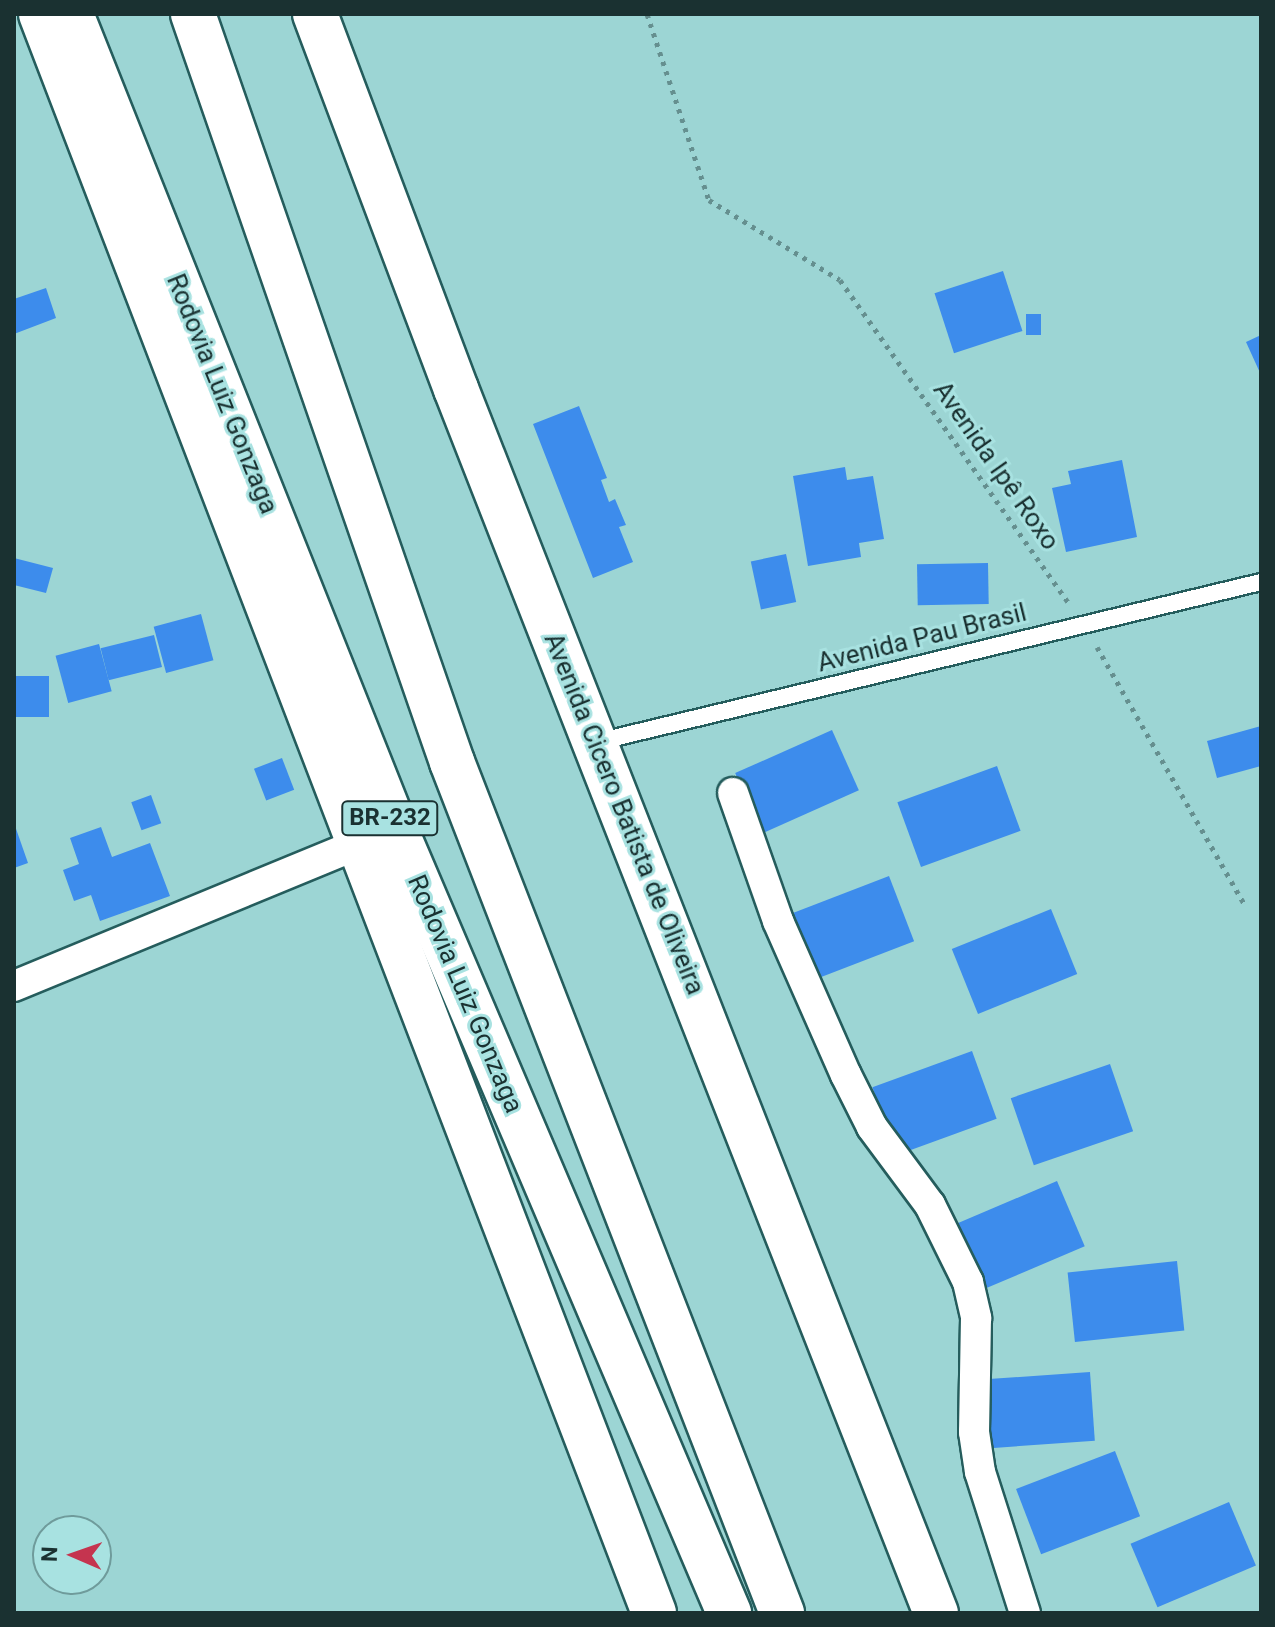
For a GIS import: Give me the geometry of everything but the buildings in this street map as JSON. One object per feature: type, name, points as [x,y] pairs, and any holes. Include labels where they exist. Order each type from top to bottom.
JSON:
[{"type":"main road","points":[[41,14],[654,1613]]},
{"type":"main road","name":"Rodovia Luiz Gonzaga","points":[[71,14],[397,833],[729,1613]]},
{"type":"main road","name":"BR-232","points":[[193,14],[452,762],[782,1613]]},
{"type":"main road","name":"Avenida Cicero Batista de Oliveira","points":[[315,14],[936,1613]]},
{"type":"street","points":[[733,793],[778,921],[846,1075],[872,1127],[930,1205],[968,1282],[976,1318],[974,1432],[980,1472],[1025,1613]]},
{"type":"street","points":[[14,986],[359,844]]},
{"type":"lane","name":"Avenida Pau Brasil","points":[[596,743],[1261,582]]},
{"type":"path","name":"Avenida Ipê Roxo","points":[[647,14],[709,200],[840,280],[1083,624],[1244,904]]}]
